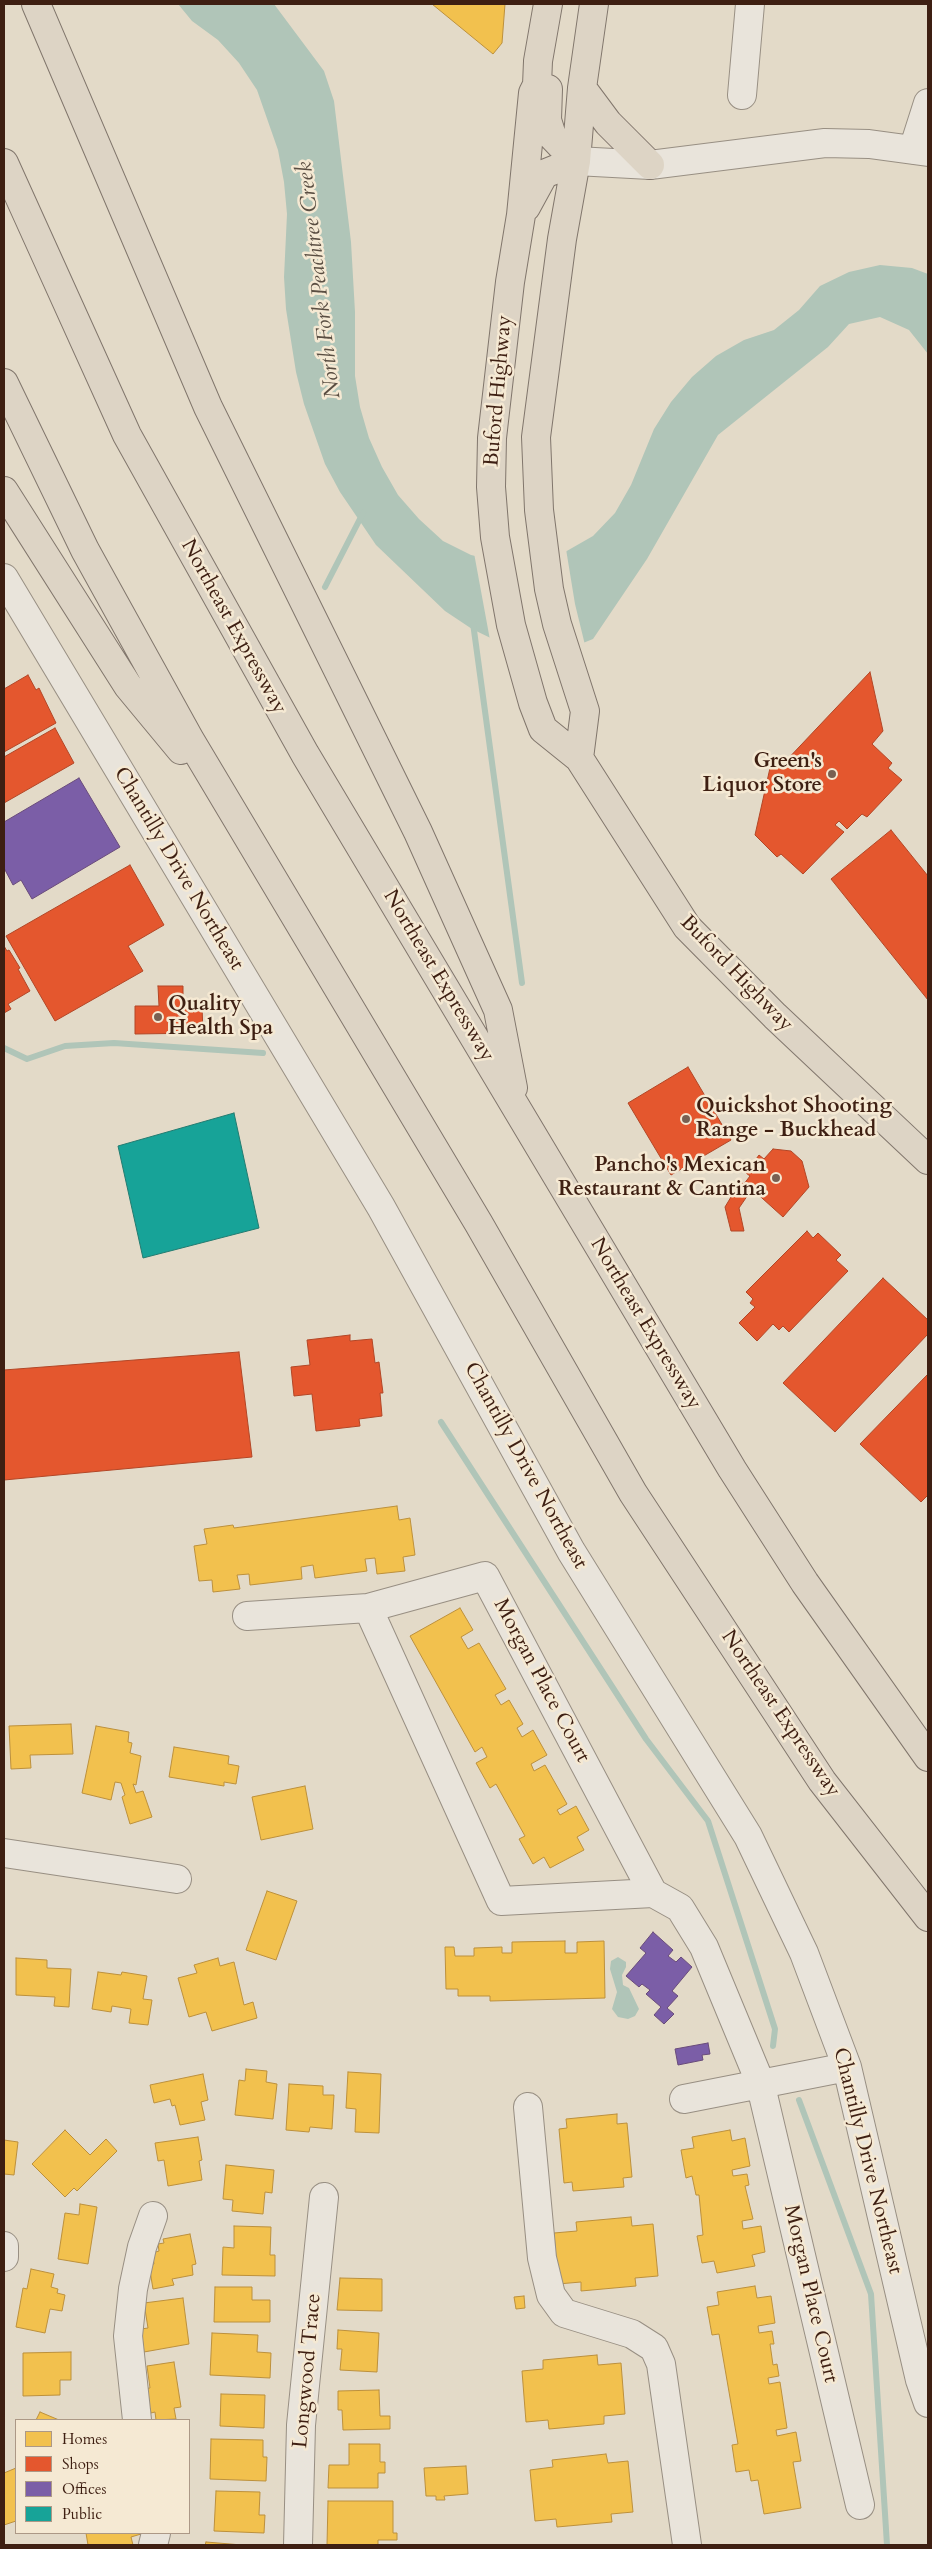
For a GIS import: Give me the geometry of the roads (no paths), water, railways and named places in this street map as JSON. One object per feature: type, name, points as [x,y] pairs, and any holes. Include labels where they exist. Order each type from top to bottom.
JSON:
[{"type":"main road","points":[[36,4],[208,407],[418,832],[498,1010],[517,1106]]},
{"type":"main road","name":"Buford Highway","points":[[548,4],[538,61],[537,85],[533,93],[521,214],[505,321],[492,438],[493,517],[502,583],[519,657],[533,703],[543,729],[579,758],[687,927],[775,1016],[928,1160]]},
{"type":"main road","points":[[521,214],[544,174],[576,161],[552,136],[547,120],[557,12],[555,4]]},
{"type":"main road","name":"Buford Highway","points":[[579,758],[586,711],[557,624],[549,590],[539,510],[536,437],[562,239],[576,161],[582,88],[594,4]]},
{"type":"main road","points":[[582,88],[608,123],[650,165]]},
{"type":"main road","name":"Northeast Expressway","points":[[4,163],[137,453],[305,754],[517,1106],[732,1469],[810,1590],[928,1757]]},
{"type":"main road","name":"Northeast Expressway","points":[[4,383],[85,550],[234,816],[479,1224],[633,1494],[822,1781],[928,1917]]},
{"type":"main road","points":[[4,491],[128,686],[234,816]]},
{"type":"street","points":[[742,95],[750,4]]},
{"type":"street","points":[[576,161],[650,165],[825,143],[869,144],[921,151],[928,102]]},
{"type":"street","name":"Chantilly Drive Northeast","points":[[4,578],[381,1207],[571,1551],[748,1836],[804,1953],[847,2067],[920,2380],[928,2402]]},
{"type":"street","name":"Morgan Place Court","points":[[247,1616],[368,1608],[485,1576],[653,1893],[680,1908],[704,1947],[760,2082],[860,2505]]},
{"type":"street","points":[[368,1608],[501,1901],[653,1893]]},
{"type":"street","points":[[4,1853],[177,1879]]},
{"type":"street","points":[[684,2099],[760,2082],[847,2067]]},
{"type":"street","points":[[528,2107],[542,2258],[551,2295],[564,2313],[632,2334],[654,2348],[662,2364],[687,2545]]},
{"type":"street","name":"Longwood Trace","points":[[298,2545],[301,2425],[324,2197]]},
{"type":"street","points":[[137,2419],[128,2336],[133,2289],[142,2247],[153,2216]]},
{"type":"street","points":[[4,2246],[4,2257]]},
{"type":"water","name":"North Fork Peachtree Creek","points":[[178,4],[274,4],[324,71],[334,101],[351,242],[355,312],[355,376],[360,407],[369,438],[382,467],[398,495],[419,519],[443,541],[471,555],[502,562],[534,561],[565,552],[593,536],[615,513],[631,485],[654,429],[671,402],[692,377],[716,356],[744,340],[774,330],[799,310],[820,286],[849,272],[880,265],[912,268],[928,274],[928,354],[909,330],[880,317],[849,324],[828,347],[718,435],[647,559],[593,639],[563,651],[503,644],[472,629],[445,611],[376,545],[340,492],[325,464],[304,404],[296,372],[286,309],[284,277],[287,214],[278,150],[257,90],[239,63],[218,40],[192,21]]},
{"type":"water","points":[[618,1957],[626,1962],[622,1975],[623,1985],[629,1988],[639,2009],[635,2016],[628,2019],[618,2017],[612,2009],[617,1992],[610,1969],[611,1961]]},
{"type":"waterway","points":[[325,587],[363,513]]},
{"type":"waterway","points":[[473,623],[522,983]]},
{"type":"waterway","points":[[4,1048],[27,1059],[65,1046],[114,1043],[263,1053]]},
{"type":"waterway","points":[[441,1422],[646,1739],[708,1821],[775,2029],[773,2046]]},
{"type":"waterway","points":[[799,2100],[871,2294],[887,2545]]},
{"type":"place","name":"Green's Liquor Store","points":[[832,774]]},
{"type":"place","name":"Quality Health Spa","points":[[158,1017]]},
{"type":"place","name":"Quickshot Shooting Range - Buckhead","points":[[686,1119]]},
{"type":"place","name":"Pancho's Mexican Restaurant & Cantina","points":[[776,1178]]}]
